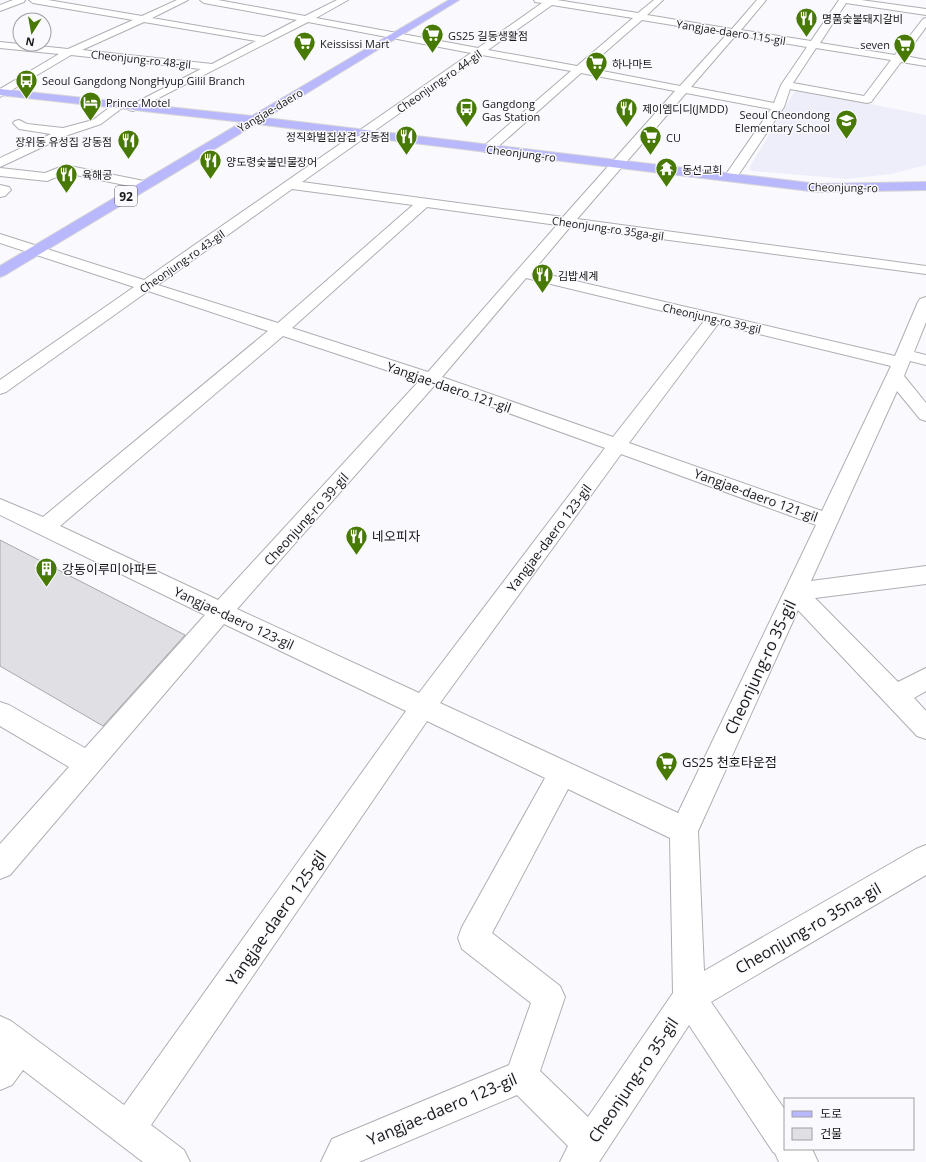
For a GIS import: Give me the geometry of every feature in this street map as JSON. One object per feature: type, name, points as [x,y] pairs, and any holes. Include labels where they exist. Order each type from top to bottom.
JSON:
[{"type":"main road","name":"Yangjae-daero","points":[[0,272],[455,0]]},
{"type":"main road","name":"Cheonjung-ro","points":[[1,93],[254,120],[818,188],[926,186]]},
{"type":"street","points":[[0,8],[21,0]]},
{"type":"street","points":[[33,0],[265,40]]},
{"type":"street","points":[[204,0],[778,107]]},
{"type":"street","name":"Cheonjung-ro 48-gil","points":[[133,108],[344,0]]},
{"type":"street","name":"Yangjae-daero 115-gil","points":[[536,0],[551,1],[640,17],[926,63]]},
{"type":"street","points":[[488,149],[659,0]]},
{"type":"street","name":"Cheonjung-ro 39-gil","points":[[0,865],[221,612],[431,379],[617,164],[762,0]]},
{"type":"street","points":[[730,177],[778,107],[786,85],[844,0],[926,12]]},
{"type":"street","points":[[80,8],[98,1]]},
{"type":"street","points":[[162,1],[180,2]]},
{"type":"street","name":"Cheonjung-ro 44-gil","points":[[364,134],[551,1]]},
{"type":"street","points":[[1,93],[70,52],[180,2]]},
{"type":"street","points":[[786,85],[868,100],[897,58],[926,21]]},
{"type":"street","name":"Cheonjung-ro 48-gil","points":[[0,45],[213,67]]},
{"type":"street","points":[[0,163],[64,132],[97,122],[118,106]]},
{"type":"street","points":[[19,123],[23,127],[64,132]]},
{"type":"street","name":"Cheonjung-ro 43-gil","points":[[0,388],[364,134]]},
{"type":"street","points":[[0,172],[47,177],[65,169],[144,185]]},
{"type":"street","name":"Cheonjung-ro 35ga-gil","points":[[291,185],[926,270]]},
{"type":"street","points":[[0,189],[4,190],[0,193]]},
{"type":"street","points":[[45,527],[280,330],[424,203]]},
{"type":"street","name":"Yangjae-daero 121-gil","points":[[0,238],[431,379],[828,521]]},
{"type":"street","name":"Cheonjung-ro 39-gil","points":[[523,273],[714,318],[900,365]]},
{"type":"street","name":"Cheonjung-ro 35-gil","points":[[584,1153],[689,997],[684,830],[900,365],[926,302]]},
{"type":"street","points":[[617,446],[714,318]]},
{"type":"street","points":[[900,365],[926,360]]},
{"type":"street","points":[[900,365],[926,396]]},
{"type":"street","points":[[900,365],[926,415]]},
{"type":"street","name":"Yangjae-daero 123-gil","points":[[423,707],[617,446]]},
{"type":"street","name":"Yangjae-daero 123-gil","points":[[0,506],[684,830]]},
{"type":"street","points":[[794,592],[926,575]]},
{"type":"street","name":"Cheonjung-ro 35-gil","points":[[794,592],[926,728]]},
{"type":"street","points":[[895,696],[926,679]]},
{"type":"street","name":"Yangjae-daero 125-gil","points":[[128,1129],[423,707]]},
{"type":"street","points":[[0,713],[88,764]]},
{"type":"street","name":"Yangjae-daero 123-gil","points":[[339,1162],[344,1152],[522,1076],[548,997],[473,938],[562,773]]},
{"type":"street","name":"Cheonjung-ro 35na-gil","points":[[689,997],[926,859]]},
{"type":"street","points":[[689,997],[784,1139]]},
{"type":"street","points":[[0,1073],[10,1039],[172,1162]]},
{"type":"street","points":[[522,1076],[584,1153]]},
{"type":"street","points":[[792,1150],[800,1162]]},
{"type":"shaded area","name":"Seoul Cheondong Elementary School","points":[[796,89],[926,115],[926,165],[891,174],[847,179],[752,171],[749,168]]},
{"type":"building","name":"강동이루미아파트","points":[[0,540],[185,635],[103,726],[0,666]]},
{"type":"place","name":"명품숯불돼지갈비","points":[[807,38]]},
{"type":"place","name":"GS25 길동생활점","points":[[433,54]]},
{"type":"place","name":"Keississi Mart","points":[[305,62]]},
{"type":"place","name":"seven","points":[[905,64]]},
{"type":"place","name":"하나마트","points":[[596,82]]},
{"type":"place","name":"Seoul Gangdong NongHyup Gilil Branch","points":[[27,100]]},
{"type":"place","name":"Prince Motel","points":[[91,122]]},
{"type":"place","name":"Gangdong Gas Station","points":[[467,128]]},
{"type":"place","name":"제이엠디디(JMDD)","points":[[627,128]]},
{"type":"place","name":"Seoul Cheondong Elementary School","points":[[846,140]]},
{"type":"place","name":"정직화벌집삼겹 강동점","points":[[406,156]]},
{"type":"place","name":"CU","points":[[650,156]]},
{"type":"place","name":"장위동 유성집 강동점","points":[[128,160]]},
{"type":"place","name":"양도령숯불민물장어","points":[[210,180]]},
{"type":"place","name":"동선교회","points":[[667,188]]},
{"type":"place","name":"육해공","points":[[67,194]]},
{"type":"place","name":"김밥세계","points":[[543,294]]},
{"type":"place","name":"네오피자","points":[[356,556]]},
{"type":"place","name":"강동이루미아파트","points":[[47,588]]},
{"type":"place","name":"GS25 천호타운점","points":[[667,782]]}]
